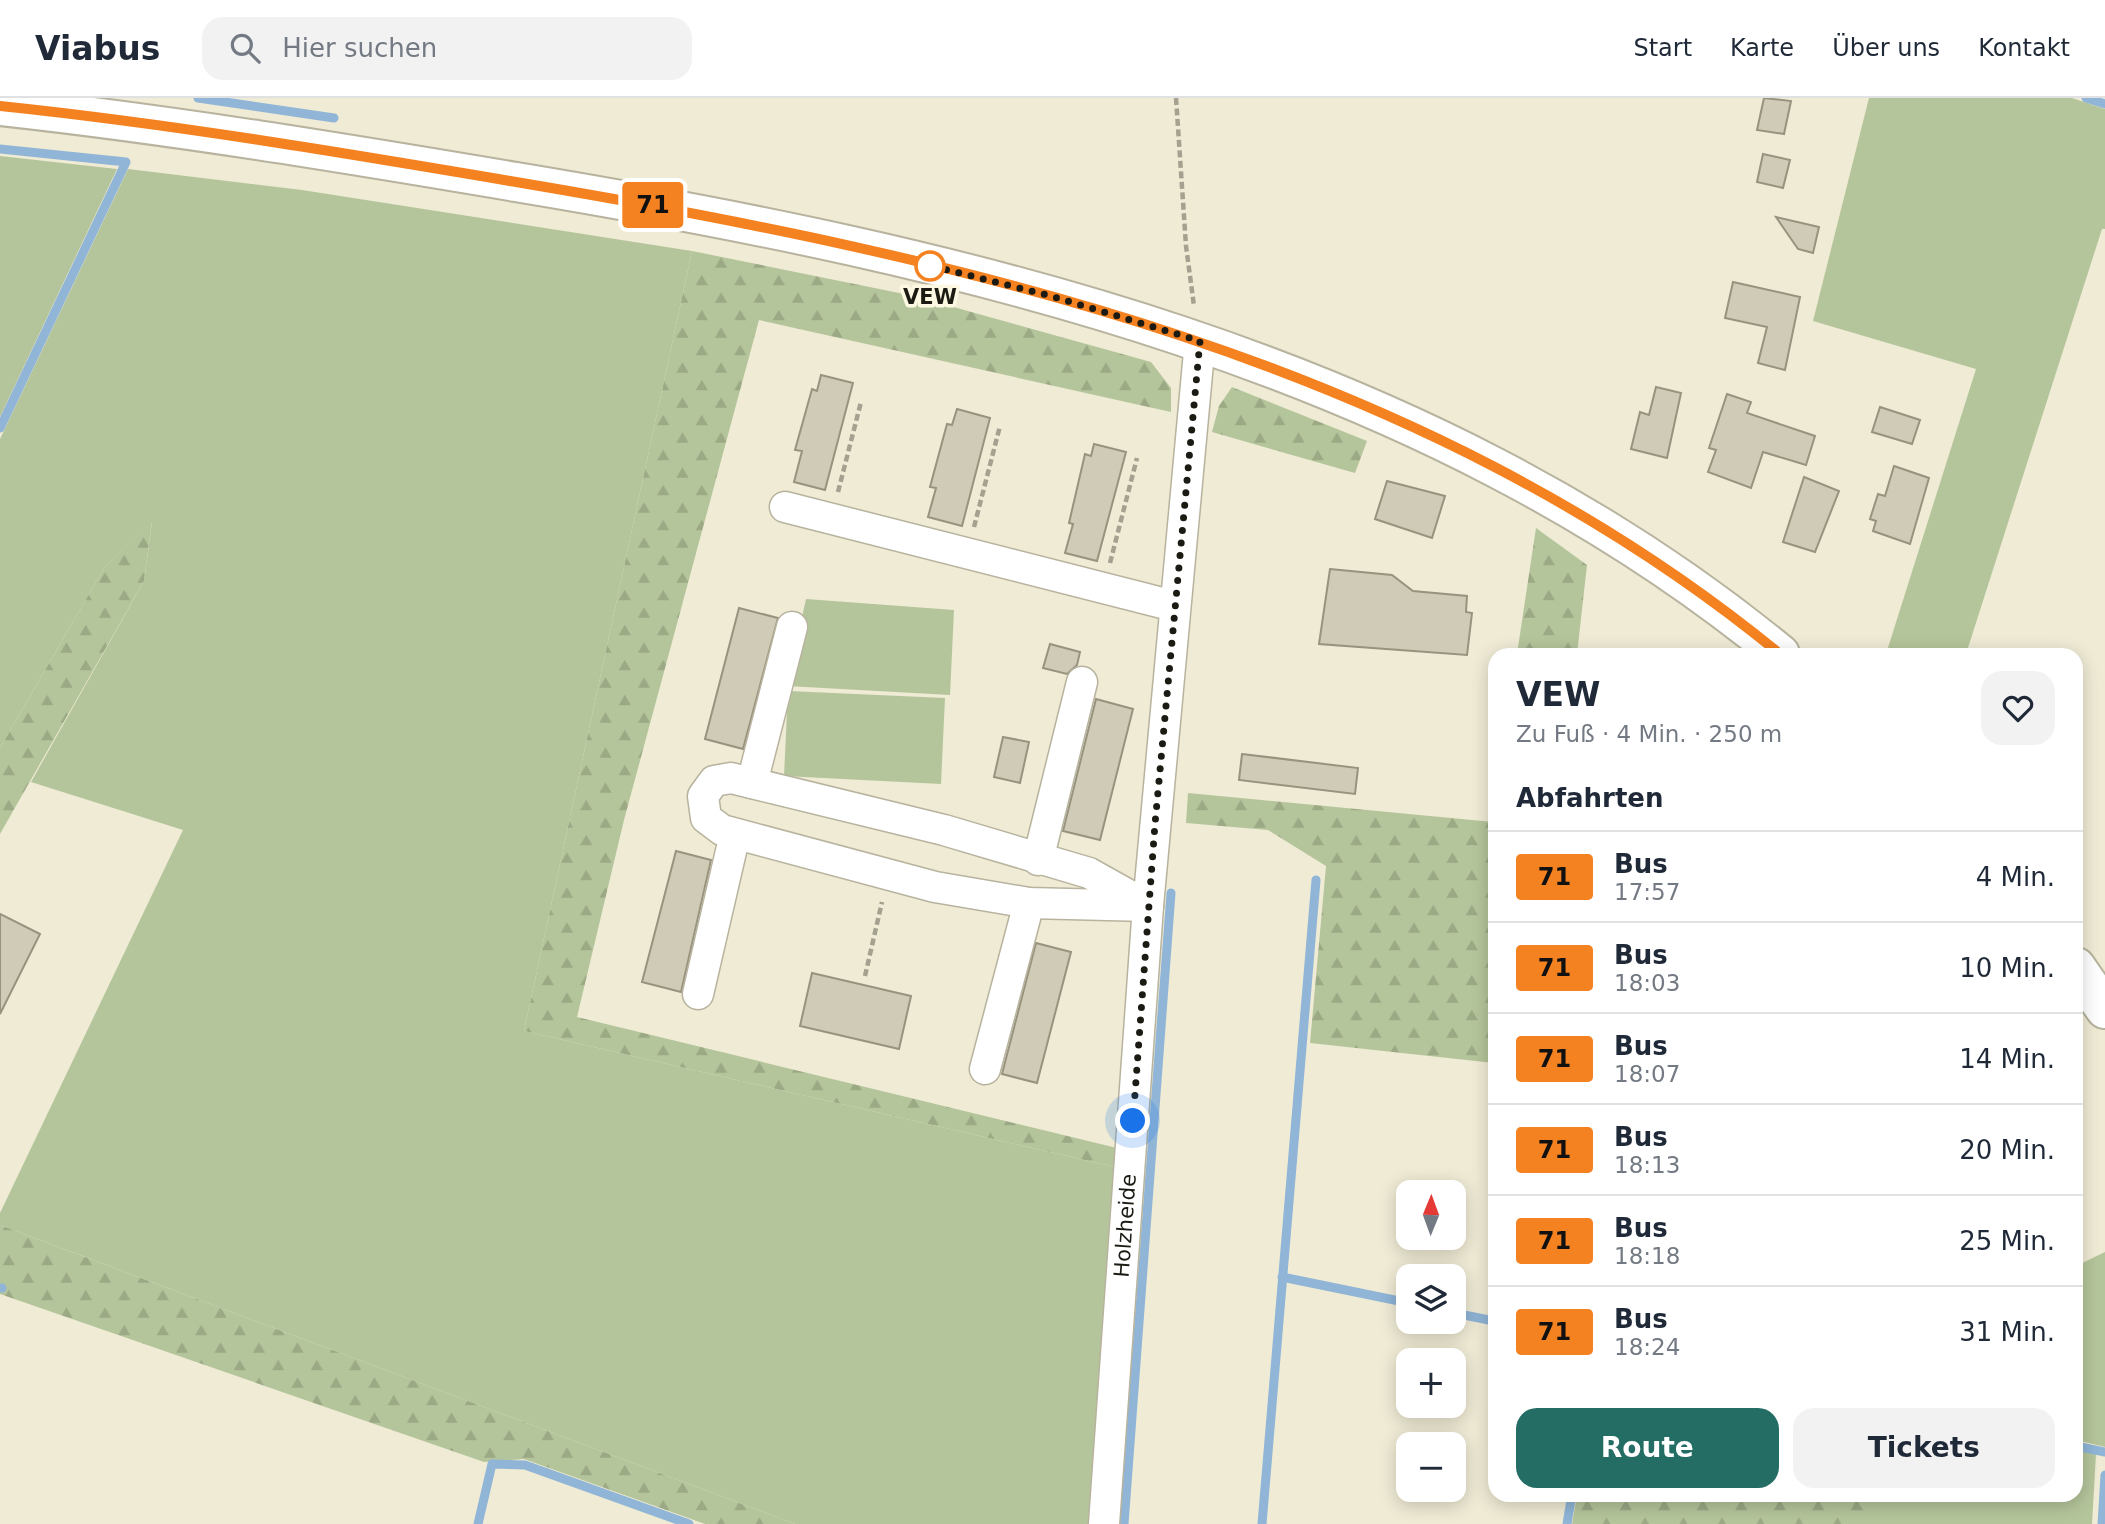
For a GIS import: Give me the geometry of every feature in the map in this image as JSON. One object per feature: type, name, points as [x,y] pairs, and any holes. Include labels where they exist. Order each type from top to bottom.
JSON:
[{"type":"main road","points":[[0,106],[156,123],[665,207],[986,280],[1200,341],[1301,377],[1409,423],[1511,476],[1621,540],[1722,608],[1772,648]]},
{"type":"main road","points":[[2083,977],[2105,1009]]},
{"type":"street","name":"Holzheide","points":[[1104,1524],[1148,906],[1200,341]]},
{"type":"street","points":[[785,507],[1174,606]]},
{"type":"street","points":[[752,783],[792,627]]},
{"type":"street","points":[[1038,860],[1082,682]]},
{"type":"street","points":[[731,778],[944,830],[1038,860],[1090,873],[1148,906],[1029,903],[934,887],[722,830],[706,818],[703,796],[714,781],[731,778]]},
{"type":"street","points":[[698,994],[736,834]]},
{"type":"street","points":[[985,1069],[1029,903]]},
{"type":"path","points":[[1175,98],[1185,246],[1200,341]]},
{"type":"path","points":[[831,519],[862,402]]},
{"type":"path","points":[[967,553],[1000,426]]},
{"type":"path","points":[[1104,588],[1137,458]]},
{"type":"path","points":[[864,976],[888,875]]},
{"type":"green space","points":[[1869,98],[2072,98],[2105,109],[2105,229],[2102,229],[1968,648],[1888,648],[1976,369],[1813,321]]},
{"type":"green space","points":[[0,156],[117,169],[0,417]]},
{"type":"green space","points":[[128,169],[302,190],[692,251],[524,1031],[1115,1167],[1090,1524],[795,1524],[0,1225],[0,1213],[183,830],[31,782],[144,581],[152,522],[104,568],[0,748],[0,439]]},
{"type":"green space","points":[[692,251],[914,296],[1151,362],[1171,388],[1171,412],[759,320],[624,820],[577,1017],[1117,1148],[1115,1167],[524,1031]]},
{"type":"green space","points":[[1232,387],[1367,441],[1355,473],[1212,432],[1219,406]]},
{"type":"green space","points":[[152,521],[144,581],[0,834],[0,748],[104,568]]},
{"type":"green space","points":[[1536,528],[1587,565],[1578,648],[1518,648]]},
{"type":"green space","points":[[806,599],[954,610],[950,695],[787,686]]},
{"type":"green space","points":[[788,691],[945,698],[941,784],[784,776]]},
{"type":"green space","points":[[1188,793],[1488,822],[1488,1062],[1310,1043],[1326,866],[1268,830],[1186,823]]},
{"type":"green space","points":[[0,1225],[795,1524],[705,1524],[524,1459],[484,1462],[0,1294]]},
{"type":"green space","points":[[2105,1252],[2105,1447],[2083,1442],[2083,1263]]},
{"type":"green space","points":[[2083,1451],[2096,1454],[2092,1524],[1870,1524],[1870,1502],[2083,1502]]},
{"type":"green space","points":[[1576,1502],[1870,1502],[1870,1524],[1572,1524]]},
{"type":"building","points":[[1764,98],[1791,101],[1784,134],[1757,130]]},
{"type":"building","points":[[1763,154],[1790,160],[1783,188],[1757,182]]},
{"type":"building","points":[[1776,217],[1819,227],[1813,253],[1798,249]]},
{"type":"building","points":[[1733,282],[1800,297],[1785,370],[1758,363],[1767,327],[1725,318]]},
{"type":"building","points":[[821,375],[853,383],[825,490],[794,482],[802,451],[795,450],[812,389],[817,391]]},
{"type":"building","points":[[1656,387],[1681,393],[1667,458],[1631,449],[1640,412],[1649,415]]},
{"type":"building","points":[[1727,394],[1751,402],[1747,413],[1815,436],[1806,465],[1763,452],[1751,488],[1708,472],[1716,450],[1709,448]]},
{"type":"building","points":[[1880,407],[1920,420],[1912,444],[1872,432]]},
{"type":"building","points":[[957,409],[990,418],[962,526],[928,517],[936,488],[930,487],[947,424],[952,425]]},
{"type":"building","points":[[1094,444],[1126,452],[1097,561],[1065,553],[1085,454],[1091,456]]},
{"type":"building","points":[[1894,466],[1929,478],[1910,544],[1873,531],[1876,521],[1870,519],[1878,494],[1885,496]]},
{"type":"building","points":[[1804,477],[1839,491],[1815,552],[1783,542]]},
{"type":"building","points":[[1387,481],[1445,496],[1432,538],[1375,519]]},
{"type":"building","points":[[1330,569],[1392,575],[1413,591],[1467,596],[1466,612],[1472,613],[1467,655],[1319,644]]},
{"type":"building","points":[[739,608],[778,618],[743,749],[705,739]]},
{"type":"building","points":[[1050,644],[1080,652],[1077,665],[1067,674],[1043,668]]},
{"type":"building","points":[[1096,699],[1133,709],[1100,840],[1063,831]]},
{"type":"building","points":[[1003,737],[1029,742],[1020,783],[994,777]]},
{"type":"building","points":[[1242,754],[1358,768],[1355,794],[1239,780]]},
{"type":"building","points":[[676,851],[711,860],[681,992],[642,982]]},
{"type":"building","points":[[0,914],[40,934],[0,1014]]},
{"type":"building","points":[[1036,943],[1071,952],[1037,1083],[1002,1074]]},
{"type":"building","points":[[812,973],[911,996],[899,1049],[800,1026]]},
{"type":"waterway","points":[[198,98],[334,118]]},
{"type":"waterway","points":[[2086,98],[2105,104]]},
{"type":"waterway","points":[[0,149],[126,162],[0,428]]},
{"type":"waterway","points":[[1262,1524],[1316,880]]},
{"type":"waterway","points":[[1124,1524],[1171,893]]},
{"type":"waterway","points":[[1282,1277],[1396,1300]]},
{"type":"waterway","points":[[1466,1315],[1488,1320]]},
{"type":"waterway","points":[[2083,1447],[2105,1452]]},
{"type":"waterway","points":[[478,1524],[492,1464],[525,1465],[689,1524]]},
{"type":"waterway","points":[[2102,1524],[2105,1475]]},
{"type":"waterway","points":[[1567,1524],[1571,1502]]},
{"type":"bus line","name":"71","points":[[0,106],[156,123],[665,207],[920,263],[1051,296],[1200,341],[1301,377],[1409,423],[1511,476],[1621,540],[1710,600],[1773,648]]},
{"type":"place","name":"VEW","points":[[930,266]]},
{"type":"route","points":[[930,266],[920,263],[1051,296],[1200,341],[1155,824],[1133,1121]]}]
